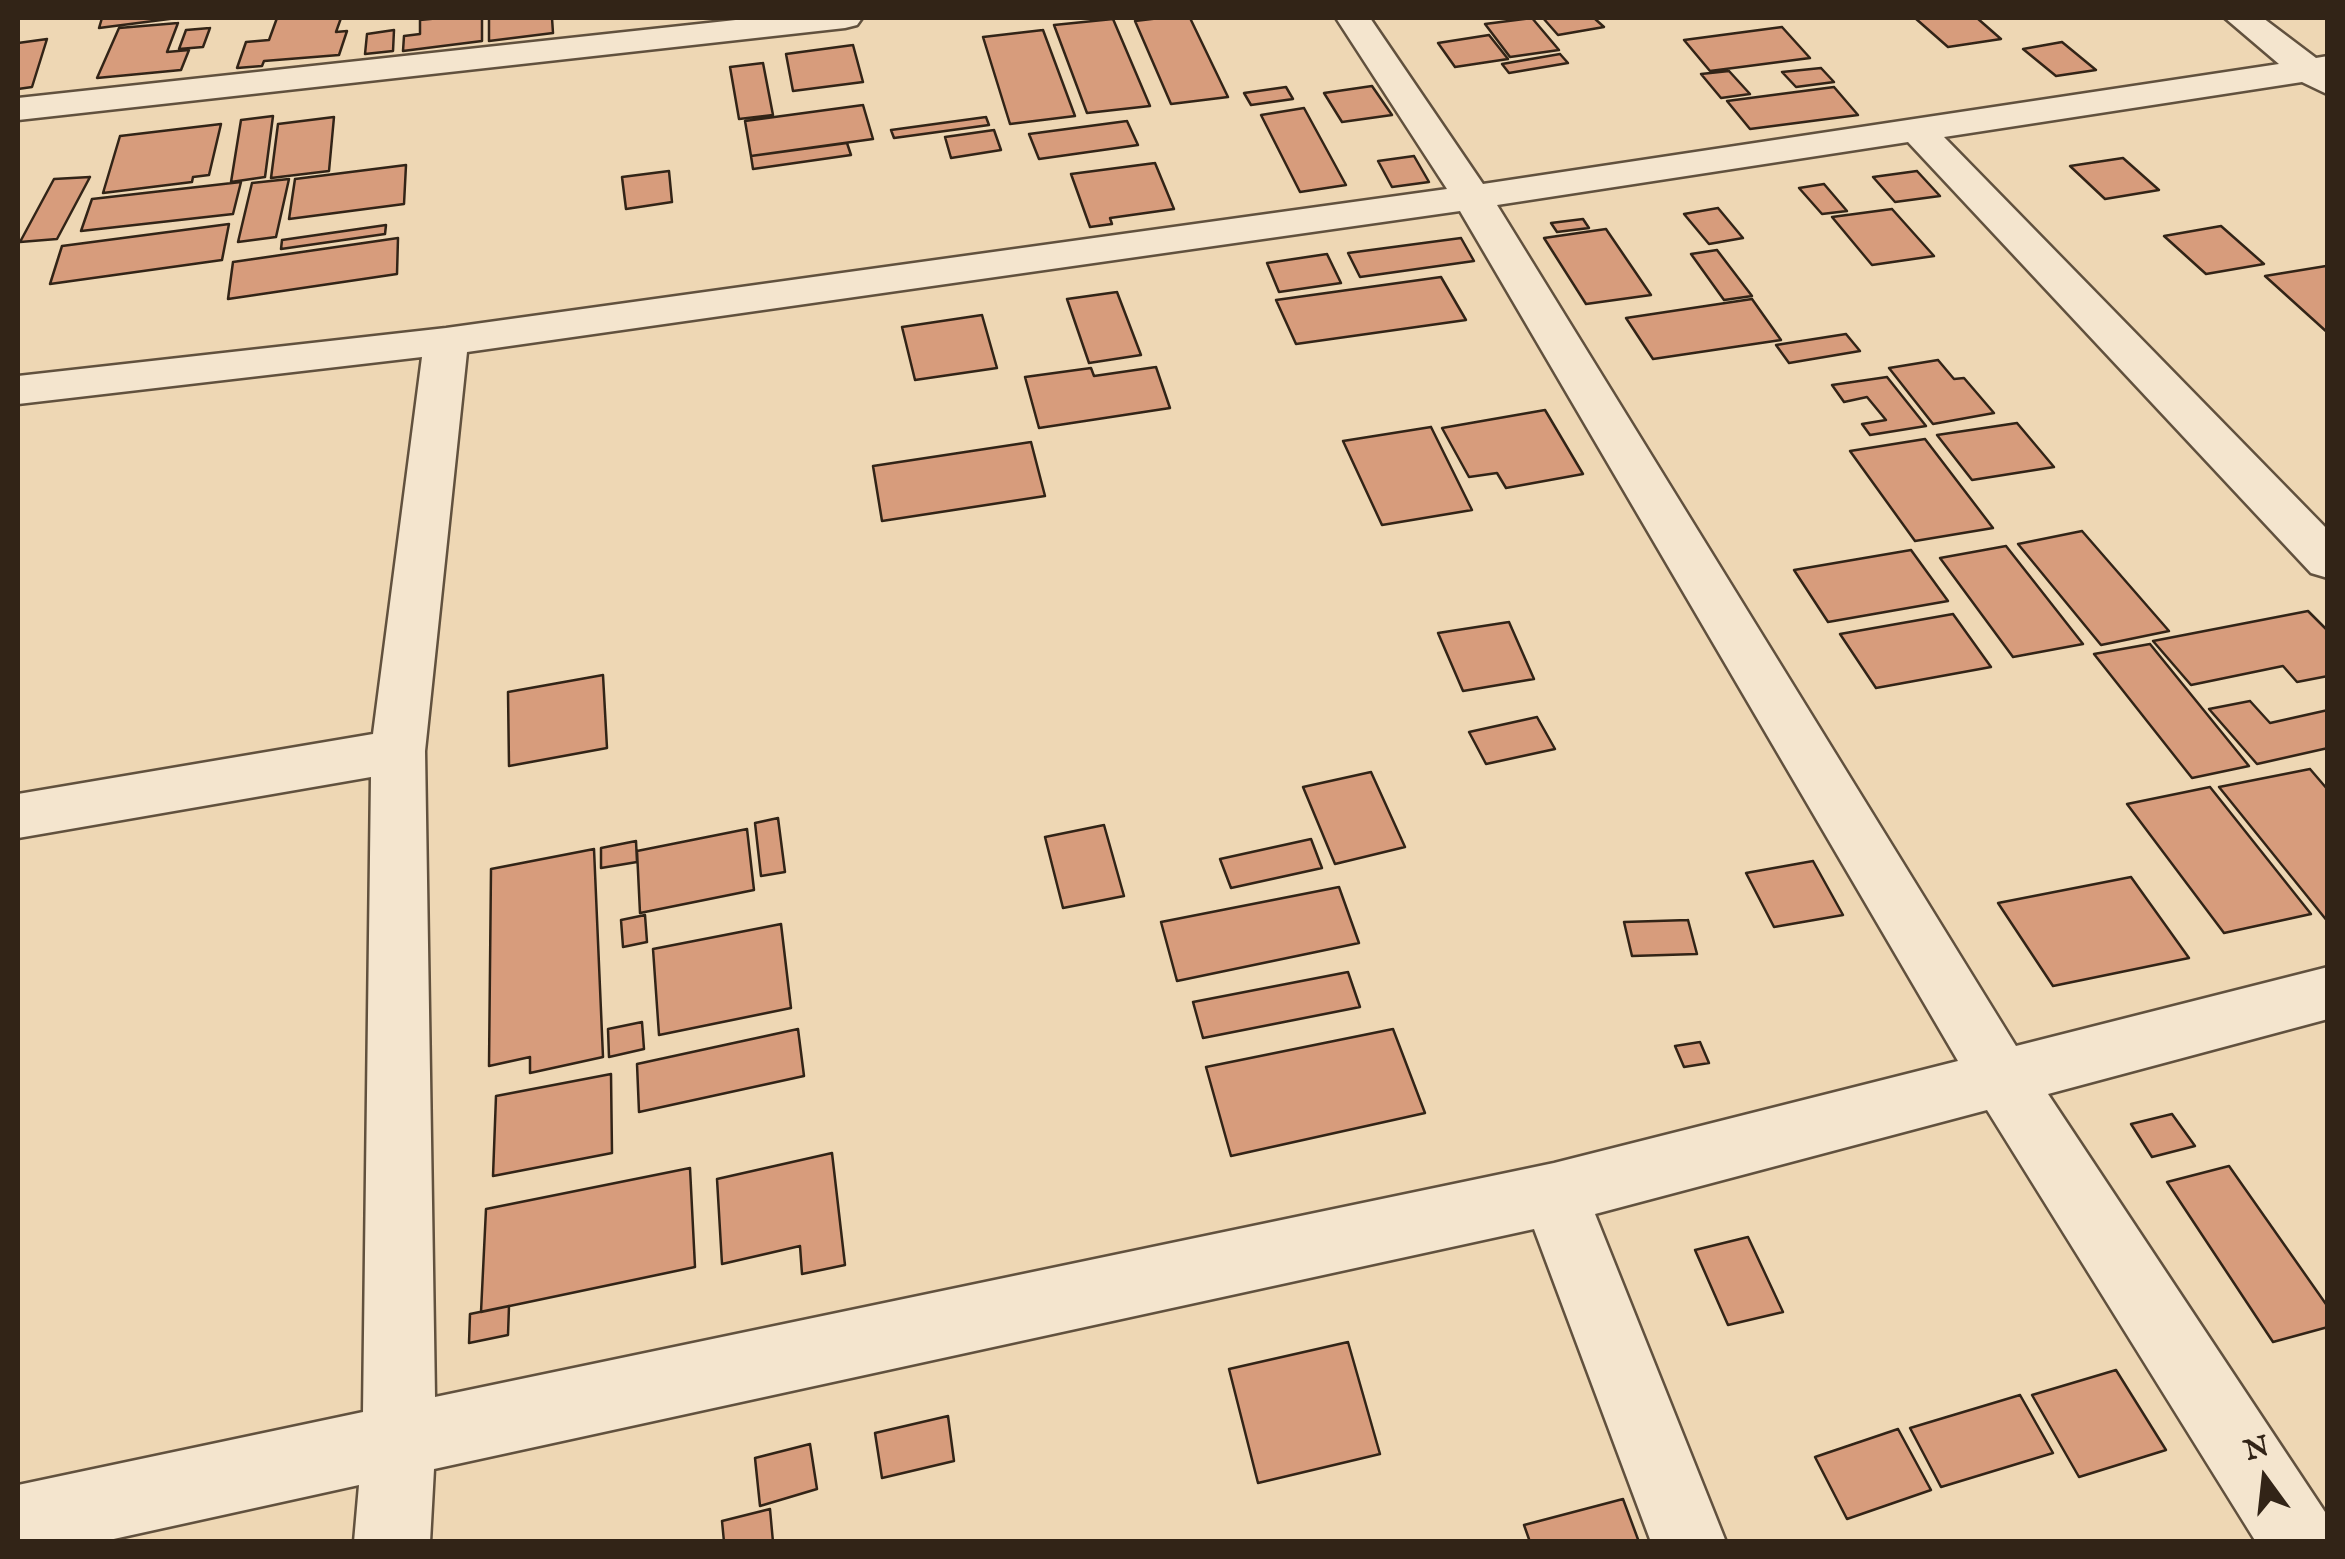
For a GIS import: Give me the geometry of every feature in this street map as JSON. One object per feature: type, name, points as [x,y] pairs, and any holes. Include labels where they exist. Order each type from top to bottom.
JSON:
[{"type":"street","points":[[18,109],[646,29],[845,18]]},
{"type":"street","points":[[1353,18],[1472,197],[2000,1076],[2300,1542]]},
{"type":"street","points":[[2242,18],[2322,74]]},
{"type":"street","points":[[18,390],[446,341],[2322,74]]},
{"type":"street","points":[[1917,130],[2328,561]]},
{"type":"street","points":[[392,1542],[399,1440],[398,751],[446,341]]},
{"type":"street","points":[[18,816],[398,751]]},
{"type":"street","points":[[18,1522],[1554,1194],[2328,993]]},
{"type":"street","points":[[1554,1194],[1689,1542]]},
{"type":"building","points":[[102,18],[177,18],[99,28]]},
{"type":"building","points":[[277,18],[341,18],[336,32],[347,31],[339,55],[264,61],[262,66],[237,68],[246,42],[269,40]]},
{"type":"building","points":[[482,18],[482,41],[403,51],[404,36],[420,34],[420,20]]},
{"type":"building","points":[[489,18],[552,18],[553,33],[489,41]]},
{"type":"building","points":[[1190,18],[1228,97],[1171,104],[1135,21]]},
{"type":"building","points":[[1532,18],[1559,50],[1510,57],[1485,24]]},
{"type":"building","points":[[1543,18],[1594,18],[1604,27],[1558,35]]},
{"type":"building","points":[[1915,18],[1977,18],[2001,39],[1948,47]]},
{"type":"building","points":[[1113,19],[1150,106],[1087,113],[1054,25]]},
{"type":"building","points":[[178,23],[167,52],[189,50],[181,70],[97,78],[119,28]]},
{"type":"building","points":[[1782,27],[1810,58],[1710,71],[1684,40]]},
{"type":"building","points":[[210,28],[203,47],[179,49],[186,30]]},
{"type":"building","points":[[394,30],[393,51],[365,54],[367,34]]},
{"type":"building","points":[[1043,30],[1075,116],[1010,124],[983,37]]},
{"type":"building","points":[[1489,35],[1508,59],[1455,67],[1438,43]]},
{"type":"building","points":[[47,39],[32,87],[18,89],[18,43]]},
{"type":"building","points":[[2062,42],[2096,70],[2056,76],[2023,49]]},
{"type":"building","points":[[853,45],[863,82],[793,91],[786,54]]},
{"type":"building","points":[[1560,54],[1568,63],[1509,73],[1502,64]]},
{"type":"building","points":[[763,63],[773,115],[739,119],[730,67]]},
{"type":"building","points":[[1821,68],[1834,82],[1796,87],[1782,72]]},
{"type":"building","points":[[1729,71],[1750,94],[1721,98],[1701,74]]},
{"type":"building","points":[[1372,86],[1392,115],[1342,122],[1324,93]]},
{"type":"building","points":[[1286,87],[1293,99],[1251,105],[1244,93]]},
{"type":"building","points":[[1834,87],[1858,115],[1750,129],[1727,101]]},
{"type":"building","points":[[863,105],[873,139],[751,156],[745,121]]},
{"type":"building","points":[[1304,108],[1346,185],[1300,192],[1261,115]]},
{"type":"building","points":[[273,116],[265,177],[231,182],[241,120]]},
{"type":"building","points":[[334,117],[329,171],[271,178],[278,124]]},
{"type":"building","points":[[986,117],[989,125],[894,138],[891,130]]},
{"type":"building","points":[[1127,121],[1138,145],[1039,159],[1029,134]]},
{"type":"building","points":[[221,124],[209,175],[193,177],[192,182],[103,193],[120,136]]},
{"type":"building","points":[[994,130],[1001,150],[951,158],[945,137]]},
{"type":"building","points":[[847,143],[851,155],[753,169],[751,156]]},
{"type":"building","points":[[1414,156],[1429,182],[1392,187],[1378,161]]},
{"type":"building","points":[[2123,158],[2159,190],[2105,199],[2070,166]]},
{"type":"building","points":[[1155,163],[1174,209],[1110,218],[1112,224],[1090,227],[1071,174]]},
{"type":"building","points":[[406,165],[404,204],[289,219],[295,179]]},
{"type":"building","points":[[669,171],[672,202],[626,209],[622,177]]},
{"type":"building","points":[[1917,171],[1940,196],[1895,202],[1873,177]]},
{"type":"building","points":[[90,177],[57,239],[20,242],[54,179]]},
{"type":"building","points":[[289,179],[276,237],[238,242],[252,183]]},
{"type":"building","points":[[241,182],[233,214],[81,231],[92,199]]},
{"type":"building","points":[[1824,184],[1847,211],[1822,214],[1799,188]]},
{"type":"building","points":[[1718,208],[1743,238],[1709,244],[1684,214]]},
{"type":"building","points":[[1892,209],[1934,256],[1872,265],[1832,217]]},
{"type":"building","points":[[1583,219],[1589,228],[1557,232],[1551,223]]},
{"type":"building","points":[[229,224],[222,260],[50,284],[62,246]]},
{"type":"building","points":[[386,225],[385,234],[281,249],[282,240]]},
{"type":"building","points":[[2221,226],[2264,264],[2206,274],[2164,236]]},
{"type":"building","points":[[1606,229],[1651,295],[1586,304],[1544,238]]},
{"type":"building","points":[[398,238],[397,274],[228,299],[233,262]]},
{"type":"building","points":[[1461,238],[1474,261],[1360,277],[1348,253]]},
{"type":"building","points":[[1717,250],[1752,296],[1724,300],[1691,254]]},
{"type":"building","points":[[1327,254],[1341,283],[1279,292],[1267,263]]},
{"type":"building","points":[[2328,267],[2328,333],[2265,276]]},
{"type":"building","points":[[1441,277],[1466,320],[1296,344],[1276,300]]},
{"type":"building","points":[[1117,292],[1141,355],[1089,363],[1067,299]]},
{"type":"building","points":[[1752,299],[1781,340],[1653,359],[1626,318]]},
{"type":"building","points":[[982,315],[997,368],[915,380],[902,327]]},
{"type":"building","points":[[1846,334],[1860,351],[1789,363],[1776,345]]},
{"type":"building","points":[[1938,360],[1954,379],[1964,378],[1994,413],[1933,424],[1889,368]]},
{"type":"building","points":[[1156,367],[1170,408],[1039,428],[1025,377],[1091,368],[1094,376]]},
{"type":"building","points":[[1887,377],[1926,426],[1870,435],[1862,424],[1886,420],[1867,397],[1844,402],[1832,385]]},
{"type":"building","points":[[1545,410],[1583,474],[1506,488],[1497,473],[1469,477],[1442,428]]},
{"type":"building","points":[[2017,423],[2054,467],[1972,480],[1937,435]]},
{"type":"building","points":[[1431,427],[1472,510],[1382,525],[1343,441]]},
{"type":"building","points":[[1925,439],[1993,528],[1915,541],[1850,451]]},
{"type":"building","points":[[1031,442],[1045,496],[882,521],[873,466]]},
{"type":"building","points":[[2082,531],[2169,631],[2101,645],[2018,544]]},
{"type":"building","points":[[2006,546],[2083,644],[2013,657],[1940,558]]},
{"type":"building","points":[[1911,550],[1948,601],[1828,622],[1794,570]]},
{"type":"building","points":[[2308,611],[2328,631],[2328,676],[2297,682],[2283,666],[2191,685],[2153,641]]},
{"type":"building","points":[[1953,614],[1991,667],[1876,688],[1840,634]]},
{"type":"building","points":[[1509,622],[1534,679],[1463,691],[1438,633]]},
{"type":"building","points":[[2150,644],[2249,766],[2192,778],[2094,654]]},
{"type":"building","points":[[603,675],[607,748],[509,766],[508,692]]},
{"type":"building","points":[[2250,701],[2270,723],[2328,710],[2328,748],[2257,764],[2209,709]]},
{"type":"building","points":[[1537,717],[1555,749],[1486,764],[1469,732]]},
{"type":"building","points":[[2310,769],[2328,790],[2328,922],[2219,787]]},
{"type":"building","points":[[1371,772],[1405,847],[1335,864],[1303,787]]},
{"type":"building","points":[[2210,787],[2311,914],[2224,933],[2127,804]]},
{"type":"building","points":[[778,818],[785,872],[761,876],[755,823]]},
{"type":"building","points":[[1104,825],[1124,896],[1063,908],[1045,837]]},
{"type":"building","points":[[747,829],[754,890],[640,913],[637,851]]},
{"type":"building","points":[[1311,839],[1322,868],[1231,888],[1220,859]]},
{"type":"building","points":[[636,841],[637,862],[601,868],[601,848]]},
{"type":"building","points":[[594,849],[603,1057],[530,1073],[530,1057],[489,1066],[491,869]]},
{"type":"building","points":[[1813,861],[1843,915],[1774,927],[1746,873]]},
{"type":"building","points":[[2131,877],[2189,958],[2053,986],[1998,903]]},
{"type":"building","points":[[1339,887],[1359,943],[1177,981],[1161,922]]},
{"type":"building","points":[[645,915],[647,942],[623,947],[621,920]]},
{"type":"building","points":[[1688,920],[1697,954],[1632,956],[1624,922]]},
{"type":"building","points":[[781,924],[791,1008],[659,1035],[653,949]]},
{"type":"building","points":[[1348,972],[1360,1007],[1203,1038],[1193,1002]]},
{"type":"building","points":[[642,1022],[644,1049],[609,1057],[608,1029]]},
{"type":"building","points":[[798,1029],[804,1076],[639,1112],[637,1064]]},
{"type":"building","points":[[1393,1029],[1425,1113],[1231,1156],[1206,1067]]},
{"type":"building","points":[[1700,1042],[1709,1063],[1684,1067],[1675,1046]]},
{"type":"building","points":[[611,1074],[612,1153],[493,1176],[496,1096]]},
{"type":"building","points":[[2172,1114],[2195,1146],[2152,1157],[2131,1124]]},
{"type":"building","points":[[832,1153],[845,1265],[802,1274],[800,1246],[722,1264],[717,1179]]},
{"type":"building","points":[[2229,1166],[2328,1307],[2328,1327],[2273,1342],[2167,1182]]},
{"type":"building","points":[[690,1168],[695,1267],[481,1312],[486,1209]]},
{"type":"building","points":[[1748,1237],[1783,1312],[1728,1325],[1695,1250]]},
{"type":"building","points":[[509,1306],[508,1335],[469,1343],[470,1314]]},
{"type":"building","points":[[1348,1342],[1380,1454],[1258,1483],[1229,1369]]},
{"type":"building","points":[[2116,1370],[2166,1450],[2079,1477],[2032,1395]]},
{"type":"building","points":[[2020,1395],[2053,1453],[1941,1487],[1910,1428]]},
{"type":"building","points":[[948,1416],[954,1461],[882,1478],[875,1433]]},
{"type":"building","points":[[1898,1429],[1931,1490],[1847,1519],[1815,1457]]},
{"type":"building","points":[[810,1444],[817,1489],[760,1506],[755,1458]]},
{"type":"building","points":[[1623,1499],[1639,1542],[1530,1542],[1524,1525]]},
{"type":"building","points":[[770,1509],[773,1542],[724,1542],[722,1521]]}]
